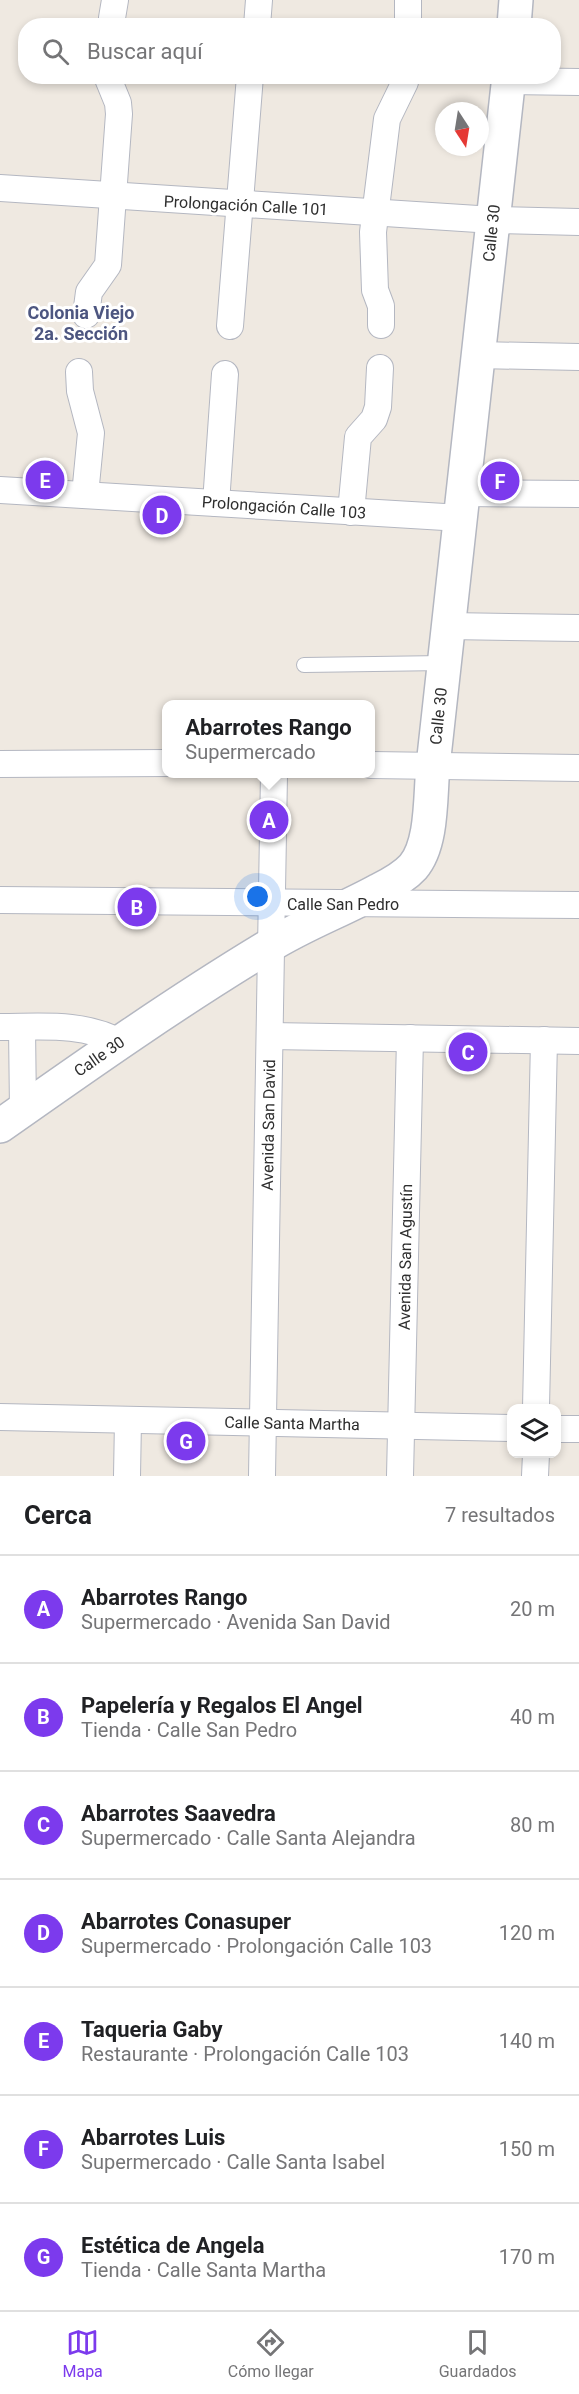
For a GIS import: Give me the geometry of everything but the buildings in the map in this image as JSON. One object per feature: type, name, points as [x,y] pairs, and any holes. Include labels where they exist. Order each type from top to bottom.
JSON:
[{"type":"street","points":[[258,18],[259,0]]},
{"type":"street","points":[[408,0],[408,18]]},
{"type":"street","points":[[515,18],[516,0]]},
{"type":"street","points":[[561,81],[579,82]]},
{"type":"street","points":[[86,315],[89,292],[108,265],[119,114],[118,103],[110,84]]},
{"type":"street","points":[[230,326],[249,84]]},
{"type":"street","points":[[381,326],[381,306],[375,290],[373,232],[387,119],[404,84]]},
{"type":"street","name":"Calle 30","points":[[12,1118],[119,1042],[271,944],[355,904],[399,879],[413,867],[421,855],[426,838],[508,84]]},
{"type":"street","name":"Prolongación Calle 101","points":[[0,188],[493,220],[579,222]]},
{"type":"street","points":[[478,355],[579,357]]},
{"type":"street","points":[[351,512],[358,437],[374,419],[378,407],[380,368]]},
{"type":"street","points":[[79,372],[80,392],[91,433],[85,495]]},
{"type":"street","points":[[216,503],[225,374]]},
{"type":"street","name":"Prolongación Calle 103","points":[[0,490],[351,512],[462,506],[579,494]]},
{"type":"street","points":[[448,626],[579,628]]},
{"type":"street","points":[[0,764],[162,763]]},
{"type":"street","points":[[375,765],[579,768]]},
{"type":"street","name":"Avenida San David","points":[[262,1476],[274,778]]},
{"type":"street","name":"Calle San Pedro","points":[[0,900],[579,905]]},
{"type":"street","points":[[12,1118],[11,1027],[83,1028],[102,1033],[119,1042]]},
{"type":"street","points":[[270,1036],[579,1041]]},
{"type":"street","name":"Avenida San Agustín","points":[[400,1476],[410,1038]]},
{"type":"street","points":[[536,1404],[544,1040]]},
{"type":"street","name":"Calle Santa Martha","points":[[0,1418],[507,1428]]},
{"type":"street","points":[[127,1476],[128,1420]]},
{"type":"street","points":[[561,1429],[579,1429]]},
{"type":"street","points":[[535,1476],[536,1458]]},
{"type":"lane","points":[[304,665],[444,663]]},
{"type":"place","name":"Taqueria Gaby","points":[[45,480]]},
{"type":"place","name":"Abarrotes Luis","points":[[500,481]]},
{"type":"place","name":"Abarrotes Conasuper","points":[[162,515]]},
{"type":"place","name":"Abarrotes Rango","points":[[269,820]]},
{"type":"place","name":"Papelería y Regalos El Angel","points":[[137,907]]},
{"type":"place","name":"Abarrotes Saavedra","points":[[468,1052]]},
{"type":"place","name":"Estética de Angela","points":[[186,1441]]},
{"type":"district","name":"Colonia Viejo 2a. Sección","points":[[81,323]]}]
